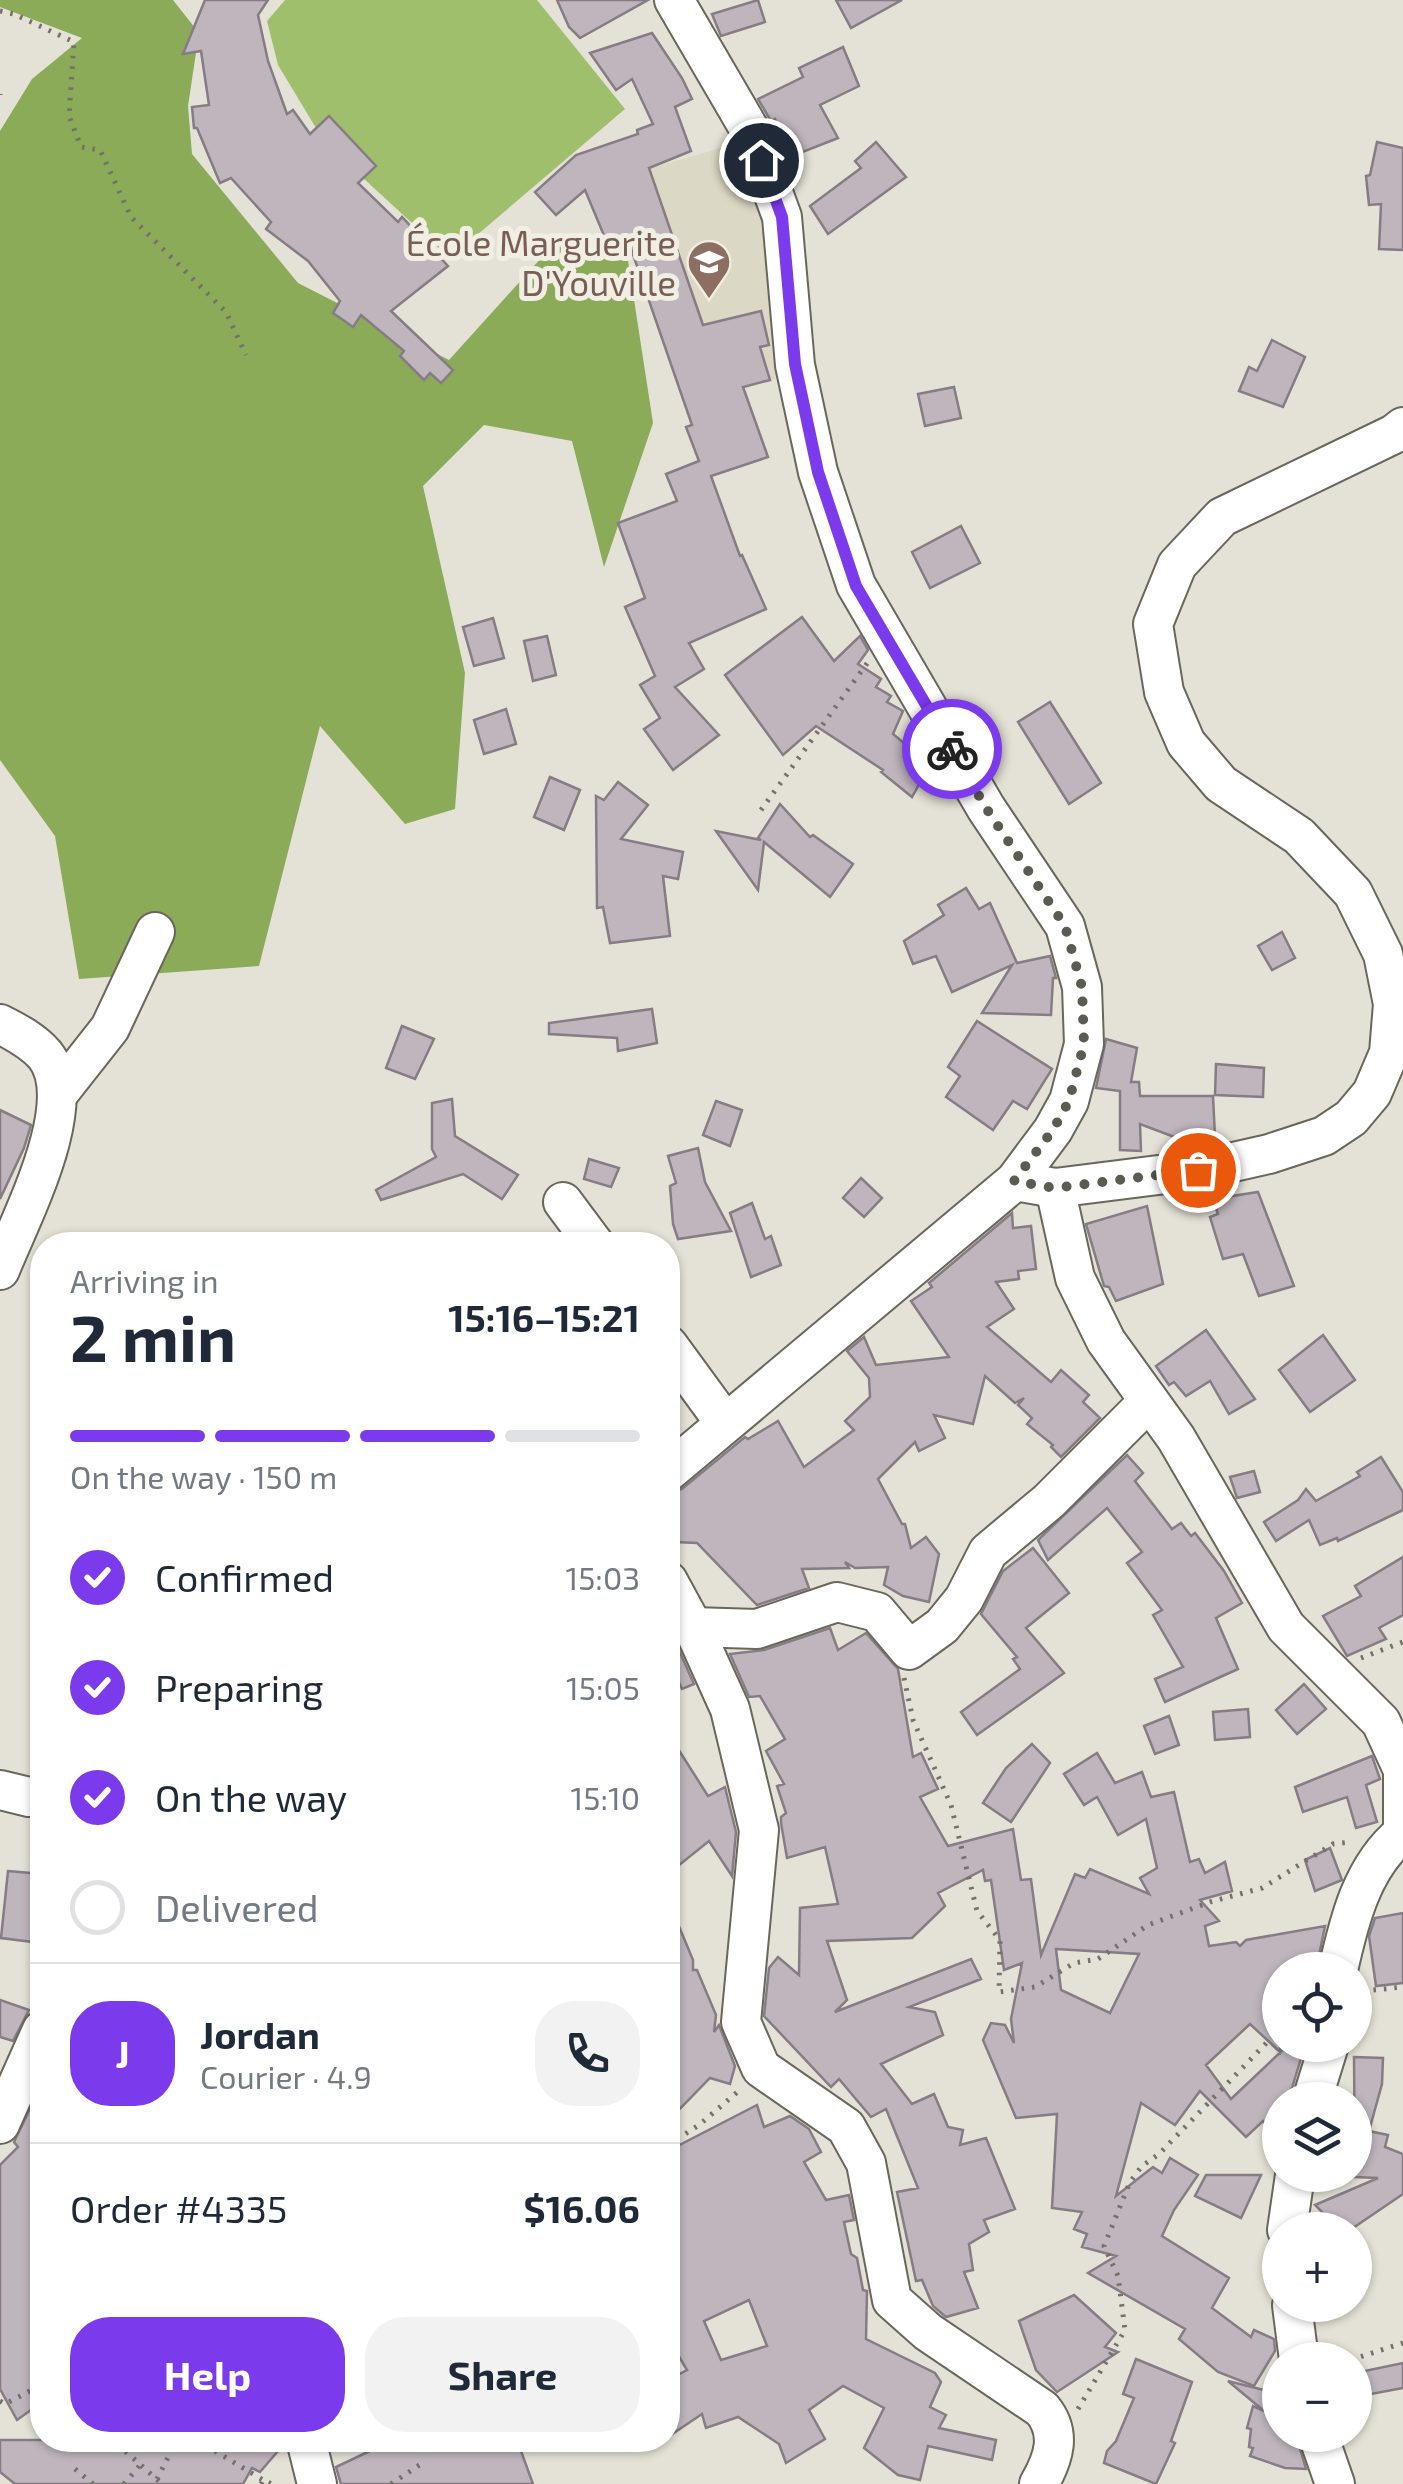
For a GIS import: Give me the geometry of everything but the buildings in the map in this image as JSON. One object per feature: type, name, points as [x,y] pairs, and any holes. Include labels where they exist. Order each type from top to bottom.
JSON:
[{"type":"street","points":[[674,0],[750,132],[782,217],[795,364],[818,472],[856,586],[986,808],[1065,926],[1082,987],[1084,1044],[1069,1101],[1053,1130],[1014,1181],[680,1462]]},
{"type":"street","points":[[1014,1181],[1055,1188],[1198,1170],[1269,1154],[1324,1136],[1350,1118],[1372,1093],[1390,1052],[1393,1004],[1382,954],[1353,893],[1299,836],[1221,784],[1186,743],[1164,692],[1153,624],[1177,565],[1222,516],[1403,427]]},
{"type":"street","points":[[58,1094],[110,1028],[155,932]]},
{"type":"street","points":[[0,1024],[20,1034],[47,1057],[58,1094],[43,1162],[0,1270]]},
{"type":"street","points":[[1055,1188],[1075,1278],[1106,1342],[1176,1438],[1286,1627],[1381,1722],[1403,1770],[1403,1833],[1384,1849],[1350,1914],[1342,1952]]},
{"type":"street","points":[[563,1202],[585,1232]]},
{"type":"street","points":[[680,1361],[725,1423]]},
{"type":"street","points":[[693,1627],[758,1629],[837,1602],[877,1612],[909,1650],[942,1626],[964,1600],[988,1552],[1049,1501],[1149,1401]]},
{"type":"street","points":[[680,1603],[730,1709],[759,1830],[741,2022],[761,2068],[846,2127],[866,2163],[892,2300],[928,2332],[1042,2409],[1054,2424],[1055,2444],[1039,2484]]},
{"type":"street","points":[[0,1790],[30,1797]]},
{"type":"street","points":[[0,2124],[30,2057]]},
{"type":"street","points":[[309,2452],[317,2484]]},
{"type":"street","points":[[1324,2452],[1335,2484]]},
{"type":"path","points":[[0,11],[74,42],[69,116],[81,147],[100,150],[132,217],[226,312],[246,355]]},
{"type":"path","points":[[760,810],[886,636]]},
{"type":"path","points":[[1332,1674],[1371,1652],[1403,1642]]},
{"type":"path","points":[[909,1650],[904,1680],[913,1720],[951,1805],[977,1911],[1000,1940],[999,1992],[1035,1987],[1074,1963],[1098,1959],[1148,1925],[1262,1888],[1332,1844],[1364,1840],[1387,1830],[1403,1833]]},
{"type":"path","points":[[1372,1990],[1403,1987]]},
{"type":"path","points":[[1054,2424],[1076,2412],[1125,2330],[1118,2276],[1104,2246],[1130,2182],[1262,2047]]},
{"type":"path","points":[[680,2136],[728,2102],[761,2068]]},
{"type":"path","points":[[1372,2353],[1403,2343]]},
{"type":"path","points":[[0,2401],[4,2404],[30,2392]]},
{"type":"path","points":[[126,2452],[160,2482],[172,2452]]},
{"type":"path","points":[[216,2452],[262,2482],[272,2484]]},
{"type":"path","points":[[124,2484],[140,2464]]},
{"type":"path","points":[[391,2484],[421,2464]]},
{"type":"path","points":[[75,2468],[93,2484]]},
{"type":"shaded area","name":"École Marguerite D'Youville","points":[[731,145],[762,223],[780,377],[685,408],[606,181]]},
{"type":"green space","points":[[0,0],[173,0],[199,33],[188,106],[192,154],[298,283],[449,360],[552,246],[625,241],[653,423],[604,567],[572,441],[484,425],[423,486],[465,673],[455,809],[405,824],[320,726],[259,966],[79,979],[55,836],[0,760],[0,131],[32,79],[82,38],[0,7]]},
{"type":"green space","points":[[285,0],[537,0],[625,109],[450,258],[325,143],[278,65],[267,21]]},
{"type":"way so far","points":[[952,749],[986,808],[1065,926],[1082,987],[1084,1044],[1069,1101],[1053,1130],[1014,1181],[1055,1188],[1198,1170]]},
{"type":"place","name":"École Marguerite D'Youville","points":[[709,300]]},
{"type":"route","points":[[761,160],[782,217],[795,364],[818,472],[856,586],[952,749]]}]
